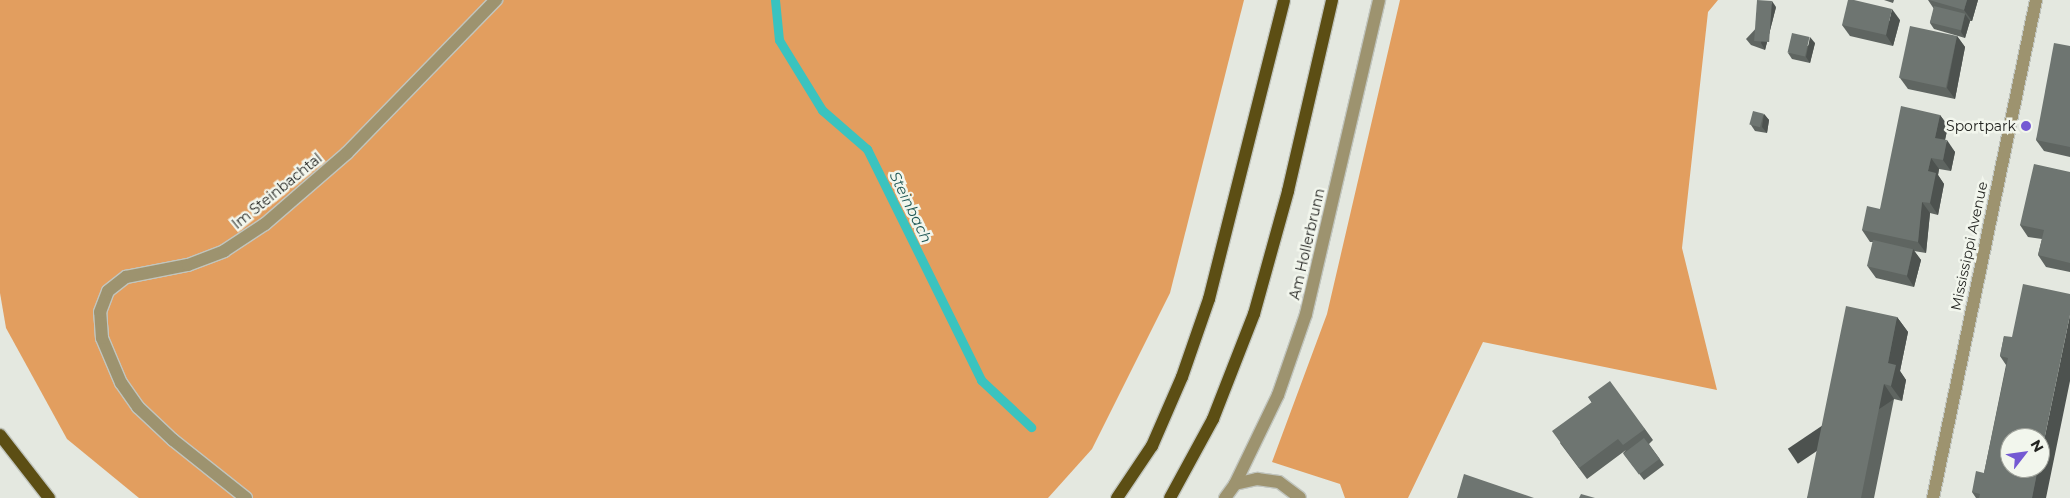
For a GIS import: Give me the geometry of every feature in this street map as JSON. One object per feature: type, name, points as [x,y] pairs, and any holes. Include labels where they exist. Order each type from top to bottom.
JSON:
[{"type":"main road","points":[[1117,498],[1152,446],[1182,377],[1209,299],[1284,0]]},
{"type":"main road","points":[[1170,498],[1213,418],[1254,314],[1288,192],[1332,0]]},
{"type":"main road","points":[[0,435],[49,498]]},
{"type":"street","name":"Im Steinbachtal","points":[[246,498],[174,440],[138,407],[121,383],[102,338],[100,312],[108,291],[126,277],[188,265],[224,251],[265,224],[347,153],[496,0]]},
{"type":"street","name":"Am Hollerbrunn","points":[[1225,498],[1235,484],[1278,395],[1306,314],[1379,0]]},
{"type":"street","name":"Mississippi Avenue","points":[[1933,498],[2036,0]]},
{"type":"street","points":[[1235,484],[1258,479],[1279,482],[1300,498]]},
{"type":"shaded area","points":[[0,0],[1244,0],[1170,293],[1092,449],[1048,498],[139,498],[67,439],[6,328],[0,293]]},
{"type":"shaded area","points":[[1400,0],[1718,0],[1708,12],[1682,248],[1717,390],[1483,342],[1408,498],[1345,498],[1340,484],[1272,462],[1327,314]]},
{"type":"building","points":[[1757,0],[1772,1],[1769,42],[1754,41]]},
{"type":"building","points":[[1848,0],[1892,9],[1886,35],[1842,25]]},
{"type":"building","points":[[1929,0],[1967,0],[1964,10]]},
{"type":"building","points":[[1934,6],[1965,14],[1961,30],[1930,22]]},
{"type":"building","points":[[1910,26],[1957,36],[1946,88],[1899,78]]},
{"type":"building","points":[[1792,33],[1810,37],[1805,57],[1788,52]]},
{"type":"building","points":[[2054,43],[2070,46],[2070,147],[2036,140]]},
{"type":"building","points":[[1901,106],[1940,115],[1935,138],[1947,140],[1943,160],[1931,158],[1928,171],[1936,173],[1930,203],[1922,202],[1918,242],[1862,230],[1867,206],[1880,209]]},
{"type":"building","points":[[1753,111],[1764,114],[1760,127],[1749,125]]},
{"type":"building","points":[[2034,164],[2070,172],[2070,263],[2038,255],[2044,230],[2020,225]]},
{"type":"building","points":[[1873,240],[1913,249],[1907,276],[1867,266]]},
{"type":"building","points":[[2023,284],[2070,294],[2070,315],[2047,428],[2000,428],[2000,478],[2036,478],[2032,498],[1979,498],[1980,494],[1972,492],[1976,471],[1984,473],[2008,358],[2000,356],[2004,336],[2012,337]]},
{"type":"building","points":[[1846,306],[1897,317],[1888,363],[1896,365],[1891,386],[1884,384],[1861,498],[1807,498]]},
{"type":"building","points":[[1610,381],[1645,429],[1623,445],[1618,439],[1579,468],[1552,431],[1592,402],[1588,397]]},
{"type":"building","points":[[1644,438],[1660,459],[1639,474],[1623,454]]},
{"type":"building","points":[[1464,474],[1534,498],[1457,498]]},
{"type":"building","points":[[1581,494],[1595,498],[1579,498]]},
{"type":"waterway","name":"Steinbach","points":[[775,0],[779,40],[822,110],[867,149],[981,380],[1031,427]]},
{"type":"place","name":"Sportpark","points":[[2026,126]]}]
